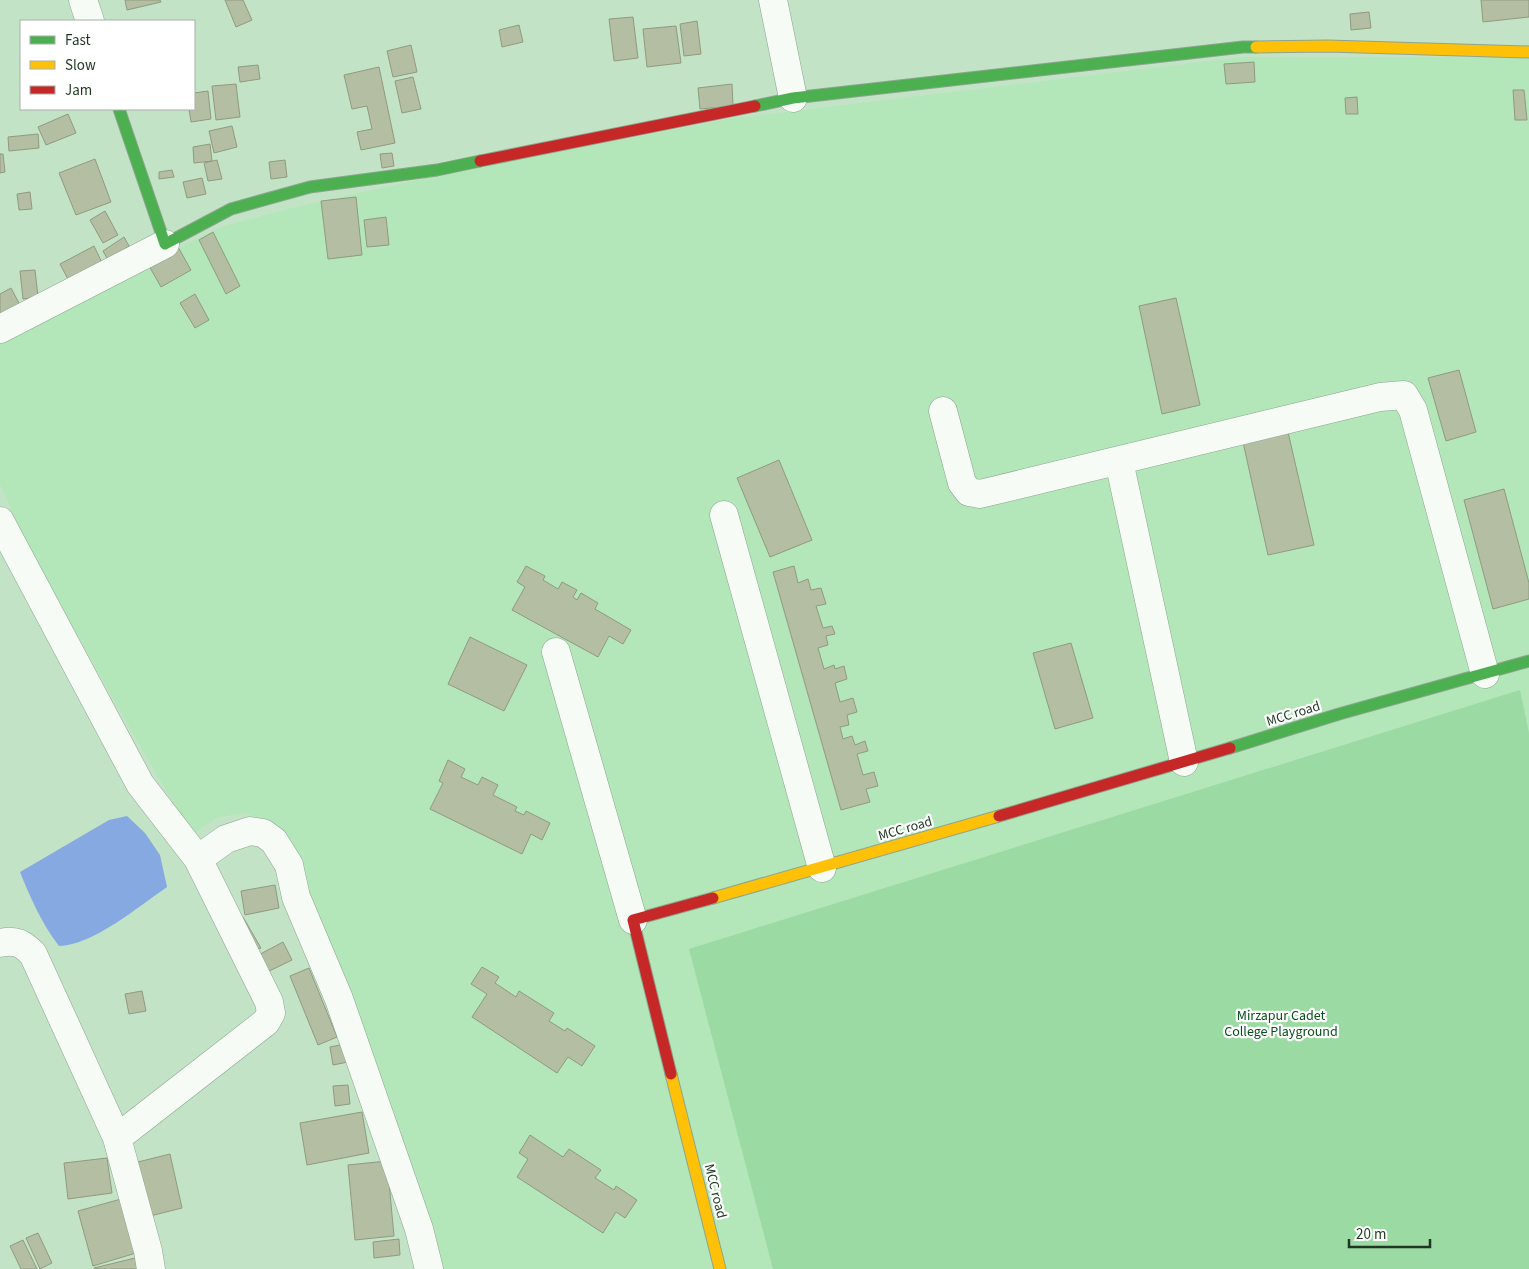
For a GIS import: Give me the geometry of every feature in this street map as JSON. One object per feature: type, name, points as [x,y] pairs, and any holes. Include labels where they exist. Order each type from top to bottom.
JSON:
[{"type":"street","points":[[83,0],[90,20]]},
{"type":"street","points":[[773,0],[793,98]]},
{"type":"street","points":[[0,330],[231,209],[310,187],[437,170],[793,98],[1243,47],[1328,46],[1529,52]]},
{"type":"street","points":[[120,110],[165,244]]},
{"type":"street","points":[[943,410],[962,483],[969,492],[980,494],[1380,397],[1404,395],[1414,410],[1485,674]]},
{"type":"street","points":[[1119,461],[1184,762]]},
{"type":"street","points":[[724,515],[822,868]]},
{"type":"street","points":[[0,521],[140,784],[198,859],[269,1002],[271,1013],[266,1022],[118,1138]]},
{"type":"street","points":[[556,652],[633,920]]},
{"type":"street","name":"MCC road","points":[[720,1269],[633,920],[822,868],[1184,762],[1339,714],[1529,661]]},
{"type":"street","points":[[198,859],[226,839],[250,831],[263,833],[274,841],[289,865],[296,896],[339,999],[419,1229],[429,1269]]},
{"type":"street","points":[[0,942],[22,943],[33,954],[118,1138],[151,1269]]},
{"type":"shaded area","points":[[1244,57],[1529,57],[1529,1269],[436,1269],[266,821],[245,813],[218,817],[192,834],[132,732],[27,545],[0,484],[0,337],[221,227],[301,206],[454,172],[736,118]]},
{"type":"green space","name":"Mirzapur Cadet College Playground","points":[[1520,690],[1529,733],[1529,1269],[773,1269],[689,949]]},
{"type":"water","points":[[127,816],[145,833],[160,855],[167,887],[115,924],[86,939],[59,946],[47,929],[20,872],[109,820]]},
{"type":"building","points":[[125,0],[160,0],[161,2],[127,10]]},
{"type":"building","points":[[225,0],[243,0],[252,20],[236,27]]},
{"type":"building","points":[[1481,0],[1529,0],[1529,17],[1483,22]]},
{"type":"building","points":[[1369,12],[1371,28],[1351,30],[1350,14]]},
{"type":"building","points":[[633,17],[638,58],[614,61],[609,19]]},
{"type":"building","points":[[697,21],[701,54],[684,56],[680,24]]},
{"type":"building","points":[[519,25],[523,42],[502,47],[499,30]]},
{"type":"building","points":[[676,26],[681,63],[647,67],[643,29]]},
{"type":"building","points":[[411,45],[417,72],[393,77],[387,51]]},
{"type":"building","points":[[1254,62],[1255,82],[1226,84],[1224,64]]},
{"type":"building","points":[[258,65],[260,79],[240,82],[238,67]]},
{"type":"building","points":[[379,67],[395,143],[361,150],[357,132],[372,129],[367,106],[352,109],[344,75]]},
{"type":"building","points":[[413,77],[421,109],[402,113],[395,81]]},
{"type":"building","points":[[236,84],[240,117],[216,120],[212,86]]},
{"type":"building","points":[[732,84],[733,106],[700,109],[698,88]]},
{"type":"building","points":[[1513,90],[1524,90],[1527,120],[1515,120]]},
{"type":"building","points":[[208,91],[211,119],[191,122],[189,110],[195,110],[195,93]]},
{"type":"building","points":[[1357,97],[1358,114],[1346,114],[1345,98]]},
{"type":"building","points":[[68,114],[76,133],[46,145],[38,127]]},
{"type":"building","points":[[232,126],[237,147],[214,153],[209,131]]},
{"type":"building","points":[[38,134],[39,148],[9,151],[8,137]]},
{"type":"building","points":[[210,144],[212,161],[194,163],[193,147]]},
{"type":"building","points":[[392,153],[394,166],[382,168],[380,154]]},
{"type":"building","points":[[0,154],[3,154],[5,172],[0,173]]},
{"type":"building","points":[[95,159],[111,202],[76,215],[59,173]]},
{"type":"building","points":[[217,160],[222,179],[208,181],[204,163]]},
{"type":"building","points":[[285,160],[287,177],[271,179],[269,162]]},
{"type":"building","points":[[172,170],[174,177],[159,179],[159,172]]},
{"type":"building","points":[[202,178],[206,194],[187,198],[183,182]]},
{"type":"building","points":[[30,192],[32,209],[19,210],[17,194]]},
{"type":"building","points":[[356,197],[362,255],[328,259],[321,201]]},
{"type":"building","points":[[105,211],[118,235],[103,243],[90,220]]},
{"type":"building","points":[[386,217],[389,245],[367,247],[364,220]]},
{"type":"building","points":[[213,232],[240,286],[226,294],[199,240]]},
{"type":"building","points":[[124,237],[129,246],[108,260],[103,251]]},
{"type":"building","points":[[94,246],[103,265],[70,283],[60,264]]},
{"type":"building","points":[[178,247],[191,270],[161,287],[148,264]]},
{"type":"building","points":[[35,270],[38,297],[23,299],[20,271]]},
{"type":"building","points":[[11,288],[21,307],[0,318],[0,294]]},
{"type":"building","points":[[195,294],[209,320],[195,328],[180,303]]},
{"type":"building","points":[[1176,298],[1200,405],[1162,414],[1139,306]]},
{"type":"building","points":[[1459,370],[1476,432],[1446,441],[1428,378]]},
{"type":"building","points":[[1288,432],[1314,545],[1268,555],[1243,442]]},
{"type":"building","points":[[779,460],[812,540],[770,557],[737,478]]},
{"type":"building","points":[[1504,489],[1529,583],[1529,599],[1493,609],[1464,500]]},
{"type":"building","points":[[526,566],[545,576],[543,580],[558,589],[562,582],[577,590],[573,597],[577,600],[581,593],[598,603],[595,609],[631,630],[623,644],[609,636],[598,657],[512,610],[525,587],[517,582]]},
{"type":"building","points":[[794,566],[798,583],[808,579],[811,590],[821,588],[826,604],[816,606],[823,628],[832,626],[835,634],[826,636],[828,645],[818,648],[824,669],[834,665],[835,669],[844,666],[847,679],[835,683],[840,702],[853,698],[857,712],[847,715],[849,725],[840,727],[843,739],[852,736],[855,745],[865,741],[868,751],[857,754],[863,775],[874,772],[878,786],[866,789],[870,802],[841,810],[773,572]]},
{"type":"building","points":[[470,637],[527,665],[504,711],[448,684]]},
{"type":"building","points":[[1071,643],[1093,718],[1055,729],[1033,653]]},
{"type":"building","points":[[448,760],[465,769],[461,777],[478,785],[482,777],[498,785],[493,795],[517,807],[515,811],[524,815],[526,811],[550,823],[542,840],[531,834],[522,854],[430,809],[443,783],[439,781]]},
{"type":"building","points":[[275,885],[279,908],[245,915],[241,891]]},
{"type":"building","points":[[243,917],[261,948],[250,952],[235,920]]},
{"type":"building","points":[[283,942],[292,960],[259,976],[251,959]]},
{"type":"building","points":[[482,967],[499,977],[495,983],[516,997],[519,991],[554,1013],[549,1021],[565,1031],[567,1028],[595,1046],[582,1066],[568,1057],[557,1073],[472,1017],[487,994],[471,984]]},
{"type":"building","points":[[309,968],[337,1037],[318,1045],[290,976]]},
{"type":"building","points":[[142,991],[146,1011],[129,1014],[125,994]]},
{"type":"building","points":[[345,1044],[348,1062],[333,1065],[330,1047]]},
{"type":"building","points":[[348,1085],[350,1104],[335,1106],[333,1086]]},
{"type":"building","points":[[362,1112],[369,1153],[307,1165],[300,1123]]},
{"type":"building","points":[[530,1135],[563,1157],[569,1149],[601,1170],[595,1178],[614,1190],[616,1186],[637,1200],[625,1218],[616,1212],[603,1233],[517,1177],[528,1159],[519,1153]]},
{"type":"building","points":[[170,1154],[182,1208],[146,1217],[134,1163]]},
{"type":"building","points":[[107,1158],[112,1193],[68,1199],[64,1163]]},
{"type":"building","points":[[387,1161],[394,1236],[355,1240],[348,1165]]},
{"type":"building","points":[[121,1199],[136,1253],[93,1266],[78,1211]]},
{"type":"building","points":[[38,1233],[52,1263],[40,1269],[26,1238]]},
{"type":"building","points":[[399,1239],[400,1255],[374,1258],[373,1242]]},
{"type":"building","points":[[23,1240],[37,1269],[21,1269],[10,1246]]},
{"type":"building","points":[[135,1258],[138,1269],[94,1269],[94,1268]]},
{"type":"traffic: fast","points":[[755,106],[793,98],[1256,47]]},
{"type":"traffic: fast","points":[[119,110],[165,244],[231,209],[310,187],[437,170],[480,161]]},
{"type":"traffic: fast","points":[[1230,748],[1339,714],[1529,661]]},
{"type":"traffic: slow","points":[[1256,47],[1328,46],[1529,52]]},
{"type":"traffic: slow","points":[[713,898],[999,816]]},
{"type":"traffic: slow","points":[[671,1074],[720,1269]]},
{"type":"traffic: jam","points":[[480,161],[755,106]]},
{"type":"traffic: jam","points":[[999,816],[1230,748]]},
{"type":"traffic: jam","points":[[671,1074],[633,920],[713,898]]}]
